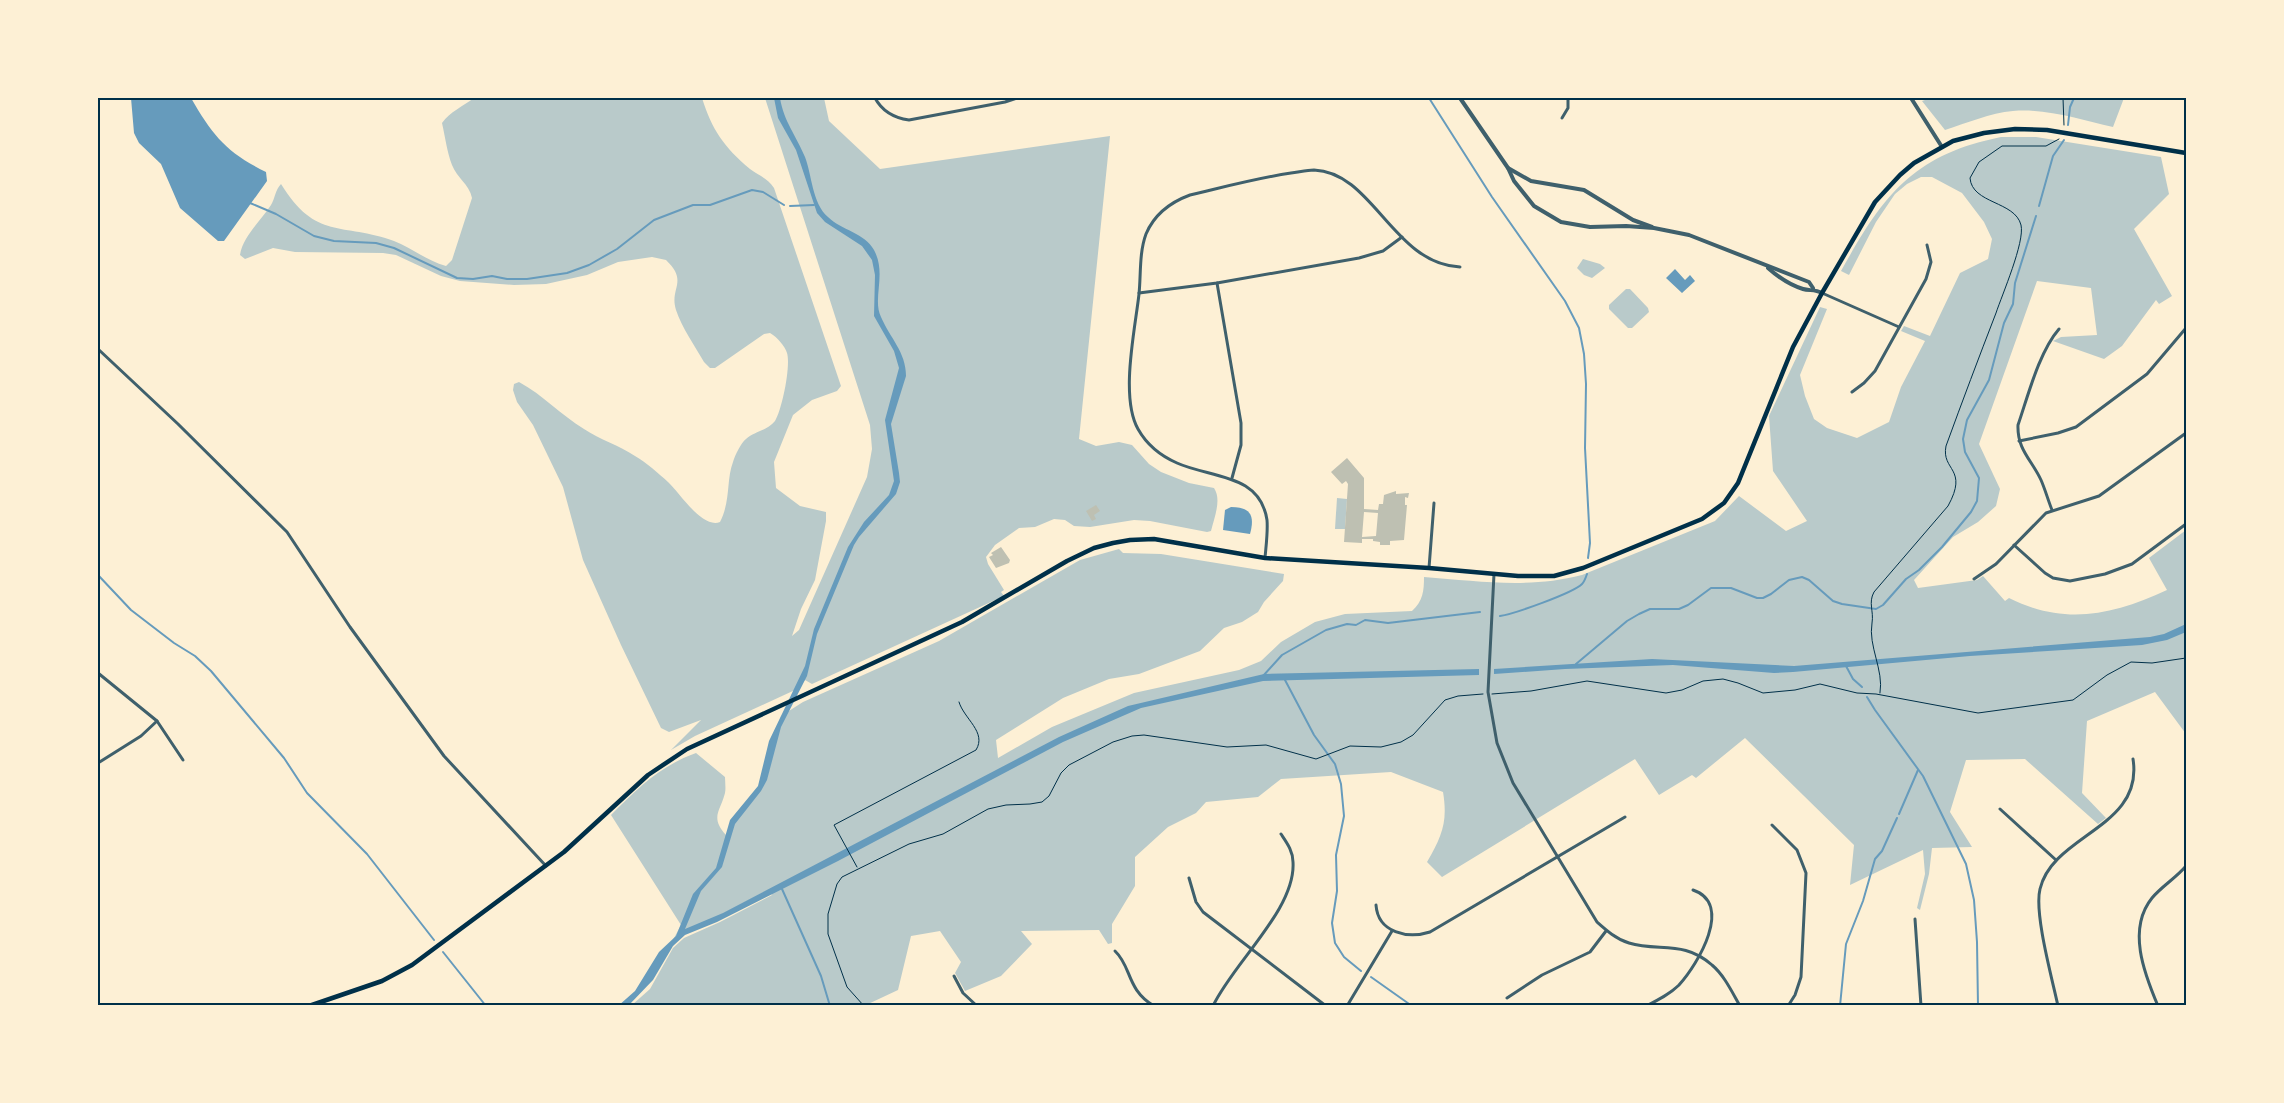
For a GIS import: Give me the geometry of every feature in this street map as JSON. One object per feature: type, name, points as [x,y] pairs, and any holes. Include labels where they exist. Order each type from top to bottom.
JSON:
[{"type":"main road","points":[[310,1006],[398,973],[546,866],[585,835],[648,775],[666,762],[701,742],[970,618],[1067,561],[1101,546],[1130,540],[1154,540],[1265,558],[1549,576],[1573,571],[1692,523],[1718,509],[1730,496],[1738,483],[1785,365],[1822,293],[1875,202],[1900,175],[1942,147],[1984,133],[2031,129],[2186,153]]},
{"type":"street","points":[[876,98],[889,113],[910,120],[1005,102],[1017,98]]},
{"type":"street","points":[[1460,98],[1508,168],[1514,181],[1534,206],[1561,222],[1590,227],[1626,226],[1654,228]]},
{"type":"street","points":[[1562,118],[1568,108],[1568,98]]},
{"type":"street","points":[[1911,98],[1942,147]]},
{"type":"street","points":[[1508,168],[1531,181],[1584,190],[1633,220],[1654,228],[1698,238],[1768,268],[1778,269],[1809,282],[1813,288],[1822,293],[1899,327]]},
{"type":"street","points":[[1265,558],[1267,526],[1263,509],[1249,489],[1232,478],[1178,464],[1165,457],[1149,445],[1137,428],[1132,413],[1129,386],[1143,245],[1151,225],[1165,209],[1190,195],[1275,175],[1314,170],[1341,178],[1356,188],[1402,238],[1427,258],[1449,267],[1460,267]]},
{"type":"street","points":[[1139,293],[1217,282],[1373,255],[1384,251],[1402,238]]},
{"type":"street","points":[[1852,392],[1871,376],[1928,273],[1931,256],[1927,245]]},
{"type":"street","points":[[1768,268],[1776,275],[1804,290],[1813,288]]},
{"type":"street","points":[[1217,282],[1242,423],[1241,445],[1232,478]]},
{"type":"street","points":[[2019,440],[2058,433],[2076,427],[2147,374],[2186,328]]},
{"type":"street","points":[[2052,510],[2040,479],[2022,451],[2018,426],[2044,354],[2053,336],[2059,329]]},
{"type":"street","points":[[98,349],[178,424],[287,532],[350,628],[444,756],[546,866]]},
{"type":"street","points":[[1974,580],[1996,564],[2038,518],[2052,510],[2099,496],[2186,432]]},
{"type":"street","points":[[1428,568],[1434,503]]},
{"type":"street","points":[[2014,544],[2037,567],[2053,578],[2061,581],[2079,580],[2105,574],[2132,564],[2186,524]]},
{"type":"street","points":[[1494,574],[1488,694],[1492,726],[1503,762],[1514,784],[1593,916],[1606,930],[1631,943],[1674,947],[1698,955],[1717,970],[1740,1006]]},
{"type":"street","points":[[98,673],[157,720],[183,760]]},
{"type":"street","points":[[98,763],[142,736],[157,720]]},
{"type":"street","points":[[2058,1006],[2039,906],[2042,881],[2056,860],[2098,828],[2125,799],[2135,775],[2133,758]]},
{"type":"street","points":[[2000,809],[2056,860]]},
{"type":"street","points":[[1376,905],[1380,919],[1392,931],[1412,936],[1430,932],[1625,817]]},
{"type":"street","points":[[1772,825],[1796,850],[1806,873],[1801,977],[1795,995],[1788,1006]]},
{"type":"street","points":[[1213,1006],[1226,981],[1277,912],[1291,880],[1294,863],[1292,854],[1281,834]]},
{"type":"street","points":[[2158,1006],[2140,948],[2139,924],[2152,898],[2186,866]]},
{"type":"street","points":[[1188,878],[1196,902],[1203,912],[1326,1006]]},
{"type":"street","points":[[1646,1006],[1678,986],[1709,935],[1712,914],[1705,896],[1693,890]]},
{"type":"street","points":[[1915,919],[1921,1006]]},
{"type":"street","points":[[1507,998],[1535,979],[1590,952],[1606,930]]},
{"type":"street","points":[[1347,1006],[1392,931]]},
{"type":"street","points":[[1115,951],[1121,958],[1136,990],[1154,1006]]},
{"type":"street","points":[[954,976],[963,993],[977,1006]]},
{"type":"path","points":[[2063,98],[2064,125]]},
{"type":"path","points":[[1880,694],[1882,683],[1875,658],[1870,626],[1872,623],[1870,604],[1874,592],[1948,506],[1956,491],[1956,476],[1945,453],[1946,446],[2008,284],[2022,228],[2018,218],[2004,207],[1982,196],[1973,187],[1970,178],[1979,162],[2002,146],[2046,146],[2058,139]]},
{"type":"path","points":[[864,1006],[847,987],[827,930],[828,914],[835,889],[842,877],[909,844],[943,834],[971,818],[1000,806],[1035,804],[1044,800],[1066,767],[1095,750],[1113,742],[1140,734],[1227,747],[1266,745],[1312,759],[1350,746],[1381,747],[1401,742],[1413,735],[1445,700],[1458,696],[1531,691],[1593,682],[1657,693],[1672,692],[1699,683],[1723,679],[1742,684],[1763,693],[1795,690],[1818,684],[1972,712],[1984,712],[2073,700],[2107,674],[2131,662],[2152,663],[2186,658]]},
{"type":"path","points":[[858,868],[834,825],[976,750],[979,746],[978,733],[962,712],[958,702]]},
{"type":"shaded area","points":[[474,98],[702,98],[710,120],[726,145],[741,161],[766,179],[774,188],[841,386],[837,391],[812,400],[793,415],[774,462],[776,488],[800,506],[826,512],[815,580],[801,609],[792,636],[799,630],[867,477],[872,449],[870,425],[765,98],[824,98],[829,121],[880,169],[1110,136],[1079,439],[1096,446],[1119,442],[1132,445],[1149,464],[1161,472],[1189,483],[1214,488],[1217,503],[1211,531],[1207,532],[1150,521],[1134,520],[1090,527],[1074,526],[1065,520],[1054,519],[1035,527],[1019,528],[995,545],[986,557],[988,564],[1004,590],[1001,592],[1004,596],[812,684],[805,680],[795,690],[695,736],[671,750],[701,720],[669,732],[661,728],[583,560],[563,487],[533,425],[517,402],[513,390],[514,384],[519,382],[528,387],[584,429],[639,459],[668,482],[699,515],[713,523],[720,522],[726,506],[731,469],[738,449],[750,436],[772,424],[778,415],[788,368],[787,353],[780,342],[770,333],[764,334],[715,368],[710,368],[704,362],[689,337],[676,310],[677,280],[673,268],[666,260],[652,257],[618,262],[587,275],[546,284],[514,285],[460,281],[441,276],[396,255],[383,253],[295,252],[273,248],[245,259],[240,255],[252,229],[271,205],[281,184],[294,202],[306,214],[318,222],[331,227],[376,235],[394,241],[432,261],[446,266],[452,260],[472,198],[452,165],[442,123],[453,112]]},
{"type":"shaded area","points":[[1931,98],[2124,98],[2113,127],[2064,115],[2038,111],[2013,111],[1996,114],[1945,130],[1922,101]]},
{"type":"shaded area","points":[[2001,137],[2036,137],[2161,157],[2169,194],[2134,229],[2172,296],[2159,304],[2156,300],[2122,346],[2104,359],[2053,341],[2061,337],[2097,335],[2091,288],[2037,281],[1979,444],[2000,489],[1996,506],[1978,522],[1953,537],[1914,580],[1918,588],[1977,580],[1983,576],[2005,601],[2009,598],[2030,607],[2069,614],[2089,614],[2108,611],[2147,599],[2167,590],[2149,558],[2186,530],[2186,734],[2155,692],[2087,721],[2082,793],[2106,818],[2098,824],[2025,759],[1966,760],[1950,812],[1972,847],[1932,848],[1929,874],[1920,910],[1917,908],[1925,874],[1923,850],[1850,885],[1854,845],[1745,738],[1696,778],[1692,775],[1659,795],[1635,759],[1442,877],[1427,862],[1437,844],[1442,829],[1445,812],[1443,792],[1391,772],[1281,779],[1258,797],[1206,802],[1196,813],[1168,827],[1135,857],[1135,886],[1112,924],[1112,943],[1108,944],[1099,930],[1021,931],[1032,944],[1001,976],[965,991],[955,973],[961,962],[940,931],[911,936],[898,990],[866,1005],[632,1005],[650,989],[673,948],[684,938],[772,895],[768,890],[673,940],[681,925],[611,815],[621,805],[660,771],[696,753],[725,777],[725,793],[717,819],[718,824],[726,835],[735,818],[760,790],[781,716],[803,702],[939,641],[1080,560],[1119,549],[1123,553],[1161,554],[1284,574],[1283,581],[1264,602],[1258,612],[1242,622],[1224,628],[1200,651],[1139,674],[1109,679],[1063,698],[996,740],[998,758],[1052,727],[1134,693],[1239,670],[1261,661],[1281,642],[1315,622],[1345,614],[1412,611],[1422,596],[1424,577],[1523,583],[1542,582],[1582,575],[1715,521],[1739,496],[1786,531],[1807,521],[1773,471],[1769,416],[1820,307],[1827,309],[1800,375],[1805,396],[1814,419],[1827,428],[1857,438],[1889,422],[1901,387],[1925,341],[1901,331],[1904,326],[1930,336],[1960,273],[1988,259],[1992,239],[1984,222],[1962,193],[1932,177],[1921,177],[1907,184],[1895,194],[1876,222],[1849,275],[1841,271],[1871,221],[1903,183],[1922,168],[1944,155],[1970,145]]},
{"type":"shaded area","points":[[1583,259],[1600,264],[1605,268],[1592,278],[1584,275],[1577,268]]},
{"type":"shaded area","points":[[1626,289],[1630,289],[1648,308],[1649,312],[1632,328],[1628,328],[1609,309],[1609,305]]},
{"type":"shaded area","points":[[1337,498],[1347,499],[1345,529],[1335,529]]},
{"type":"water","points":[[131,98],[191,98],[206,123],[230,150],[266,172],[267,181],[224,241],[218,241],[180,208],[161,164],[139,143],[134,133]]},
{"type":"water","points":[[774,98],[780,98],[787,121],[802,149],[816,197],[823,211],[833,221],[870,244],[878,259],[880,277],[879,310],[900,352],[906,376],[891,424],[900,482],[896,494],[854,545],[817,634],[807,676],[781,727],[767,780],[761,791],[735,824],[722,867],[701,891],[685,929],[723,913],[1059,737],[1128,706],[1264,674],[1479,669],[1479,675],[1263,681],[1141,708],[1063,742],[838,861],[717,922],[685,935],[673,946],[653,980],[629,1005],[618,1006],[635,991],[659,952],[676,936],[693,894],[716,868],[730,820],[758,786],[769,741],[805,666],[814,629],[848,547],[864,522],[889,495],[894,481],[885,420],[899,368],[894,351],[874,316],[875,275],[872,260],[862,246],[825,222],[817,213],[796,150],[778,118]]},
{"type":"water","points":[[1675,269],[1685,280],[1690,275],[1695,281],[1682,293],[1666,278]]},
{"type":"water","points":[[1231,507],[1238,507],[1250,514],[1252,522],[1250,534],[1223,530],[1225,510]]},
{"type":"water","points":[[2186,624],[2186,632],[2167,640],[2142,645],[1970,656],[1793,672],[1774,673],[1673,665],[1494,674],[1494,669],[1652,659],[1794,666],[2150,637],[2164,634]]},
{"type":"building","points":[[1347,458],[1364,478],[1364,509],[1378,510],[1379,504],[1383,504],[1384,495],[1396,491],[1396,494],[1409,493],[1408,498],[1405,497],[1405,505],[1407,505],[1404,540],[1390,541],[1390,545],[1380,545],[1380,542],[1373,541],[1373,539],[1362,539],[1362,543],[1344,542],[1348,484],[1346,481],[1342,484],[1331,472]],"holes":[[[1364,512],[1378,513],[1376,536],[1362,537]]]},
{"type":"building","points":[[1096,505],[1100,511],[1094,515],[1096,519],[1092,521],[1086,511]]},
{"type":"building","points":[[1001,547],[1010,560],[1009,563],[996,568],[989,557],[993,555],[991,553]]},
{"type":"waterway","points":[[1429,98],[1492,197],[1565,301],[1579,328],[1584,354],[1586,384],[1585,448],[1590,543],[1588,558]]},
{"type":"waterway","points":[[2068,125],[2070,107],[2074,98]]},
{"type":"waterway","points":[[2039,206],[2053,156],[2064,140]]},
{"type":"waterway","points":[[250,203],[276,214],[314,236],[334,241],[376,243],[394,248],[457,278],[473,279],[492,276],[507,279],[527,279],[567,273],[589,265],[617,249],[654,220],[693,205],[710,205],[752,190],[763,192],[784,205]]},
{"type":"waterway","points":[[790,206],[814,205]]},
{"type":"waterway","points":[[1576,664],[1627,621],[1639,614],[1650,609],[1679,609],[1688,605],[1711,588],[1731,588],[1757,598],[1763,598],[1789,580],[1802,577],[1809,580],[1833,601],[1876,609],[1883,605],[1906,579],[1919,570],[1942,547],[1971,512],[1977,501],[1979,478],[1965,452],[1963,439],[1967,420],[1989,380],[2004,323],[2013,304],[2015,283],[2036,216]]},
{"type":"waterway","points":[[1500,616],[1567,593],[1582,584],[1587,574]]},
{"type":"waterway","points":[[98,575],[131,610],[174,643],[195,656],[211,671],[284,758],[307,793],[367,854],[434,940]]},
{"type":"waterway","points":[[1263,676],[1282,655],[1326,630],[1347,624],[1356,625],[1365,620],[1388,623],[1480,612]]},
{"type":"waterway","points":[[1846,666],[1853,679],[1862,687]]},
{"type":"waterway","points":[[1285,680],[1314,735],[1335,764],[1341,784],[1344,816],[1336,855],[1337,891],[1332,923],[1335,943],[1344,957],[1361,971]]},
{"type":"waterway","points":[[1867,697],[1923,776],[1966,864],[1974,900],[1978,1006]]},
{"type":"waterway","points":[[1899,814],[1918,770]]},
{"type":"waterway","points":[[1840,1006],[1846,944],[1863,901],[1875,859],[1882,851],[1897,818]]},
{"type":"waterway","points":[[782,889],[821,976],[830,1006]]},
{"type":"waterway","points":[[443,952],[486,1006]]},
{"type":"waterway","points":[[1371,977],[1412,1006]]}]
